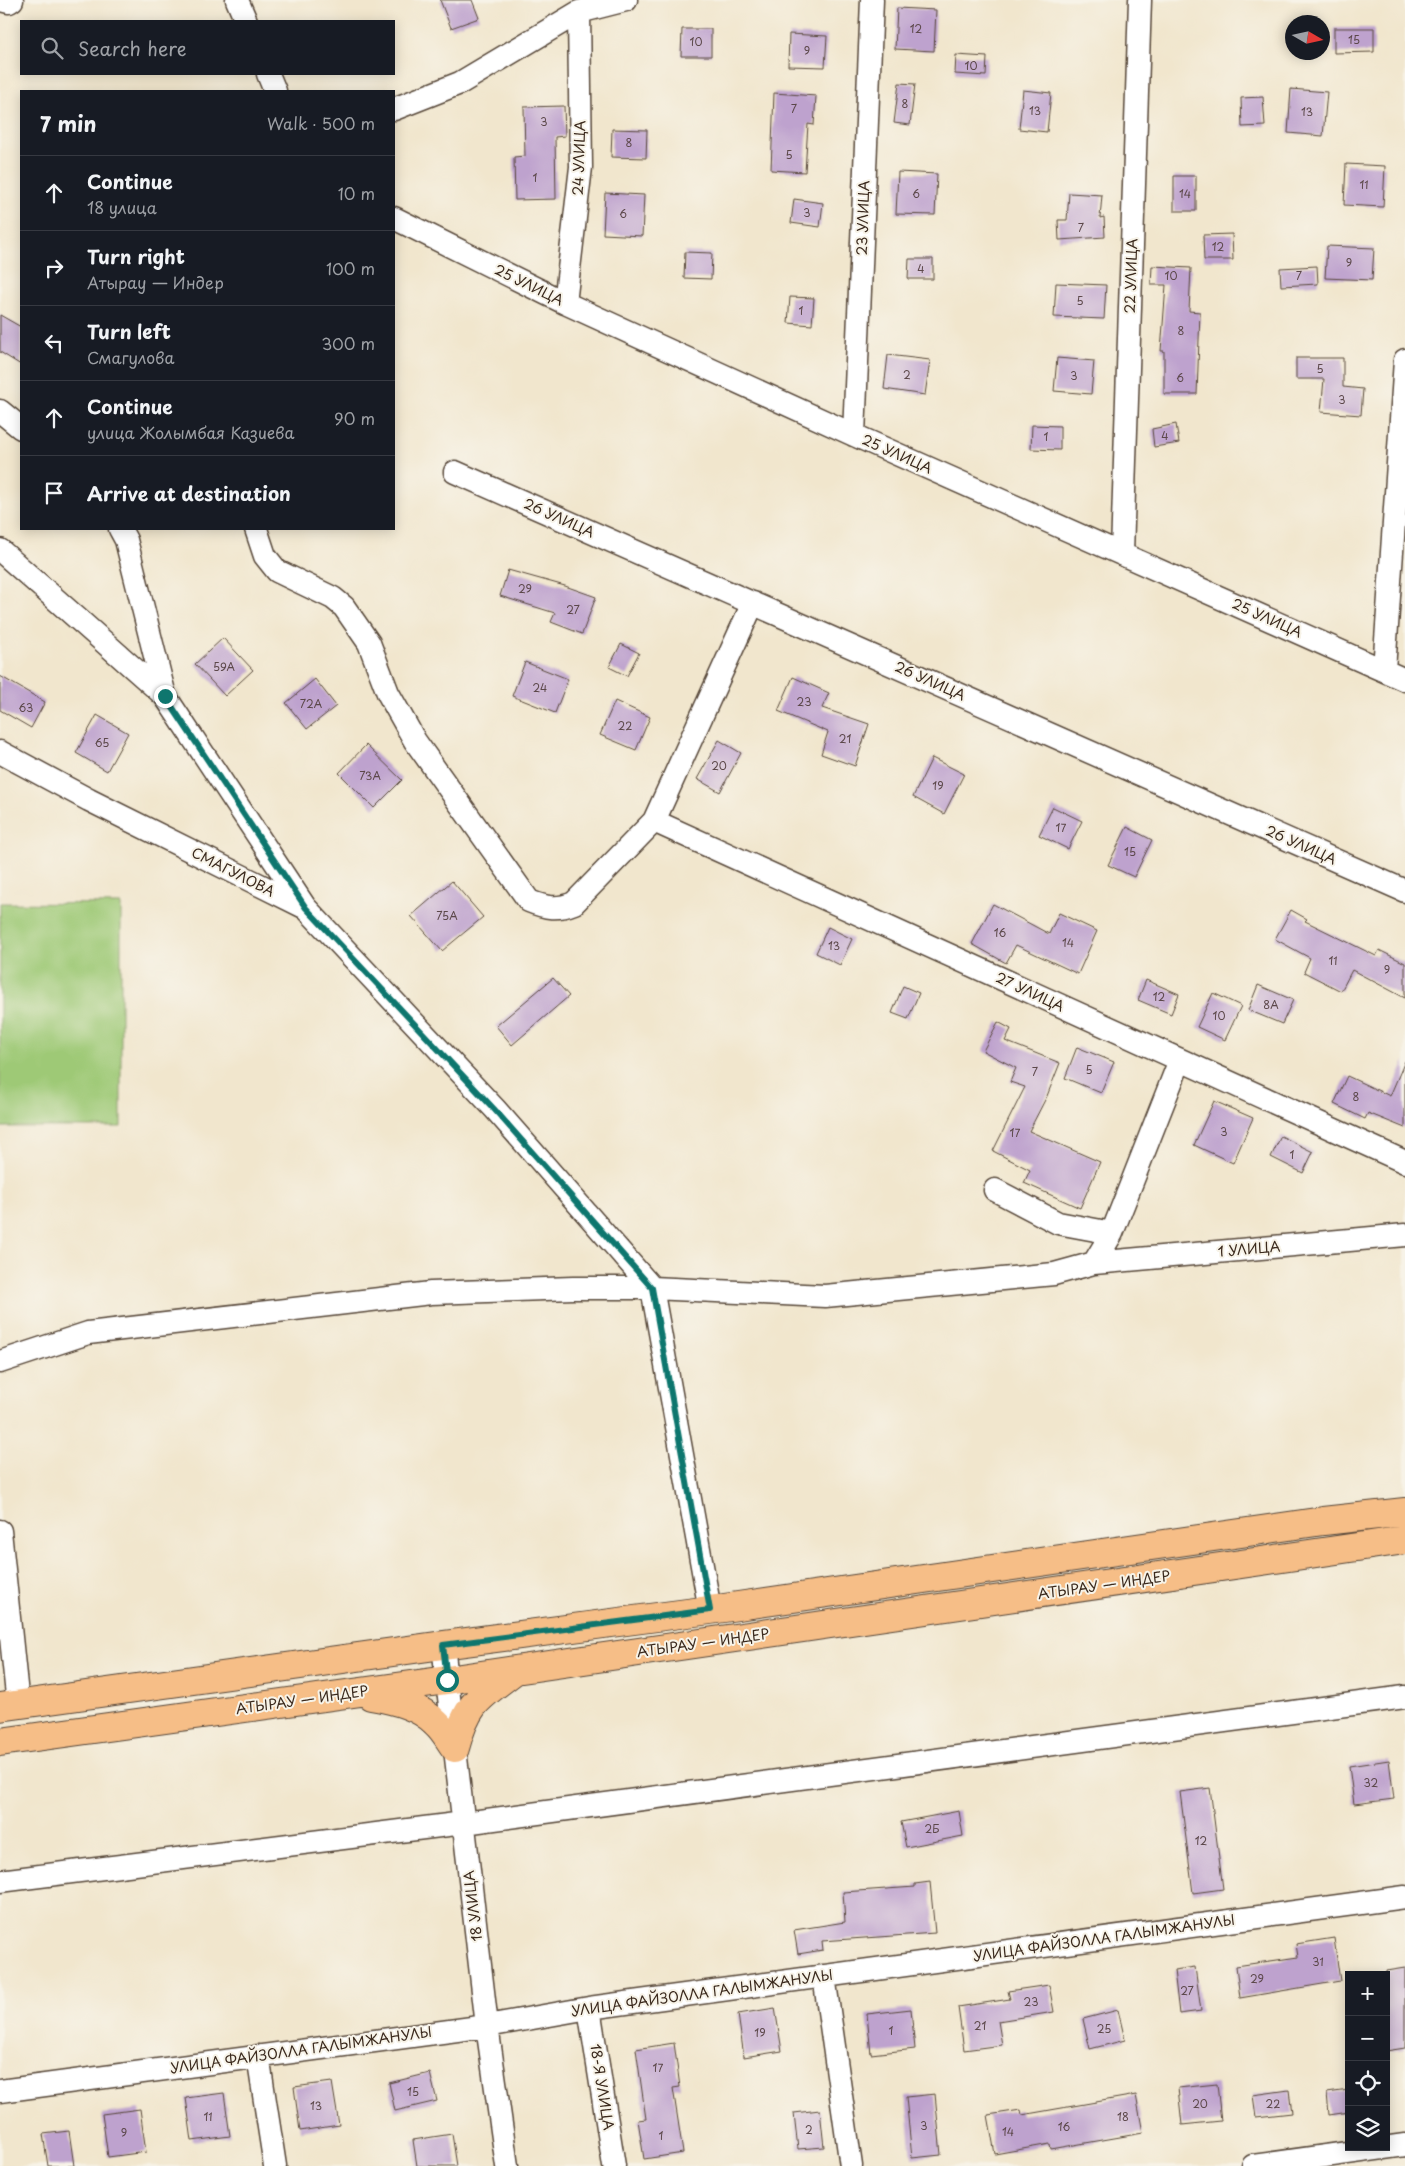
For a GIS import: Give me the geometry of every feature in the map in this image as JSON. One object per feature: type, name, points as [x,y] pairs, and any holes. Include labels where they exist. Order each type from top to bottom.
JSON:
[{"type":"main road","points":[[9,1706],[443,1645],[710,1610],[1323,1521],[1405,1512]]},
{"type":"main road","name":"АТЫРАУ — ИНДЕР","points":[[0,1742],[447,1680],[1405,1540]]},
{"type":"main road","points":[[455,1748],[462,1723],[469,1709],[483,1694],[516,1670]]},
{"type":"main road","points":[[354,1693],[386,1698],[423,1712],[436,1723],[455,1748]]},
{"type":"street","points":[[1,0],[9,2],[12,0]]},
{"type":"street","points":[[237,0],[246,20]]},
{"type":"street","points":[[395,109],[460,83],[579,12],[626,0]]},
{"type":"street","name":"23 УЛИЦА","points":[[854,435],[872,0]]},
{"type":"street","name":"22 УЛИЦА","points":[[1122,553],[1140,0]]},
{"type":"street","name":"24 УЛИЦА","points":[[565,302],[582,166],[579,12]]},
{"type":"street","points":[[268,75],[275,90]]},
{"type":"street","name":"25 УЛИЦА","points":[[395,218],[565,302],[854,435],[1405,680]]},
{"type":"street","points":[[1384,670],[1403,431],[1405,360]]},
{"type":"street","points":[[0,411],[20,427]]},
{"type":"street","name":"26 УЛИЦА","points":[[455,472],[1405,891]]},
{"type":"street","points":[[121,530],[126,540],[165,696]]},
{"type":"street","points":[[256,530],[265,556],[276,571],[332,598],[344,607],[369,643],[388,693],[415,741],[529,900],[545,907],[560,909],[574,903],[654,821],[753,603]]},
{"type":"street","points":[[0,550],[165,696],[306,908]]},
{"type":"street","name":"СМАГУЛОВА","points":[[0,752],[89,800],[306,908],[494,1109],[652,1288]]},
{"type":"street","name":"27 УЛИЦА","points":[[654,821],[1405,1162]]},
{"type":"street","points":[[1094,1263],[1112,1233],[1180,1060]]},
{"type":"street","points":[[995,1190],[1058,1223],[1112,1233]]},
{"type":"street","name":"1 УЛИЦА","points":[[0,1362],[88,1333],[255,1312],[432,1294],[573,1288],[652,1288],[825,1296],[1054,1274],[1094,1263],[1405,1235]]},
{"type":"street","points":[[652,1288],[710,1610]]},
{"type":"street","points":[[0,1531],[9,1706]]},
{"type":"street","name":"18 УЛИЦА","points":[[443,1645],[487,2026],[507,2166]]},
{"type":"street","points":[[0,1881],[464,1824],[1405,1697]]},
{"type":"street","name":"УЛИЦА ФАЙЗОЛЛА ГАЛЫМЖАНУЛЫ","points":[[0,2091],[487,2026],[589,2008],[1405,1897]]},
{"type":"street","points":[[824,1976],[851,2166]]},
{"type":"street","name":"18-Я УЛИЦА","points":[[589,2008],[614,2166]]},
{"type":"street","points":[[258,2056],[275,2166]]},
{"type":"street","points":[[1253,2166],[1405,2145]]},
{"type":"green space","points":[[0,903],[121,904],[121,1127],[0,1127]]},
{"type":"building","points":[[440,0],[472,0],[479,18],[451,28]]},
{"type":"building","points":[[897,8],[936,10],[934,51],[895,49]]},
{"type":"building","points":[[1334,28],[1374,28],[1374,52],[1334,53]]},
{"type":"building","points":[[682,29],[711,29],[711,56],[681,56]]},
{"type":"building","points":[[789,34],[827,36],[825,67],[788,66]]},
{"type":"building","points":[[956,55],[987,57],[986,76],[955,74]]},
{"type":"building","points":[[899,83],[915,84],[910,125],[894,123]]},
{"type":"building","points":[[1291,89],[1327,92],[1323,136],[1288,133]]},
{"type":"building","points":[[1023,90],[1051,93],[1047,132],[1019,129]]},
{"type":"building","points":[[774,93],[816,96],[814,125],[808,124],[805,172],[771,170]]},
{"type":"building","points":[[1263,97],[1265,126],[1242,127],[1241,98]]},
{"type":"building","points":[[564,106],[565,136],[555,137],[556,199],[515,200],[514,157],[525,156],[524,107]]},
{"type":"building","points":[[612,129],[647,130],[646,158],[611,157]]},
{"type":"building","points":[[1346,164],[1385,166],[1383,207],[1344,205]]},
{"type":"building","points":[[898,172],[937,174],[935,215],[896,214]]},
{"type":"building","points":[[1174,176],[1196,176],[1196,211],[1174,211]]},
{"type":"building","points":[[605,193],[644,195],[642,236],[603,234]]},
{"type":"building","points":[[1069,193],[1102,195],[1100,218],[1104,217],[1105,237],[1059,240],[1058,220],[1067,220]]},
{"type":"building","points":[[794,199],[823,203],[820,227],[791,223]]},
{"type":"building","points":[[1232,234],[1233,260],[1204,260],[1203,235]]},
{"type":"building","points":[[1327,246],[1374,248],[1372,280],[1325,278]]},
{"type":"building","points":[[685,252],[712,253],[711,279],[684,278]]},
{"type":"building","points":[[909,259],[933,259],[933,279],[908,279]]},
{"type":"building","points":[[1152,266],[1191,268],[1189,311],[1200,312],[1197,394],[1164,394],[1164,351],[1161,351],[1166,285],[1151,285]]},
{"type":"building","points":[[1317,266],[1318,284],[1281,286],[1280,268]]},
{"type":"building","points":[[1056,283],[1106,285],[1104,319],[1054,317]]},
{"type":"building","points":[[790,297],[814,298],[812,325],[788,323]]},
{"type":"building","points":[[0,315],[20,326],[20,364],[0,352]]},
{"type":"building","points":[[888,355],[930,360],[925,395],[884,389]]},
{"type":"building","points":[[1057,358],[1094,361],[1091,394],[1054,391]]},
{"type":"building","points":[[1296,358],[1343,358],[1343,387],[1363,389],[1361,415],[1321,412],[1324,379],[1296,379]]},
{"type":"building","points":[[1176,424],[1179,443],[1154,447],[1152,429]]},
{"type":"building","points":[[1032,425],[1060,426],[1060,450],[1031,449]]},
{"type":"building","points":[[508,570],[596,597],[582,634],[551,622],[555,613],[500,596]]},
{"type":"building","points":[[223,638],[253,670],[225,696],[195,664]]},
{"type":"building","points":[[621,644],[639,653],[627,676],[609,667]]},
{"type":"building","points":[[525,662],[568,679],[555,713],[512,696]]},
{"type":"building","points":[[0,676],[45,702],[31,728],[0,710]]},
{"type":"building","points":[[793,677],[829,693],[822,708],[869,724],[855,766],[821,754],[828,732],[778,711]]},
{"type":"building","points":[[315,679],[336,706],[307,729],[286,703]]},
{"type":"building","points":[[615,701],[650,717],[636,750],[600,735]]},
{"type":"building","points":[[97,715],[128,733],[107,771],[76,753]]},
{"type":"building","points":[[719,740],[741,753],[720,792],[697,779]]},
{"type":"building","points":[[366,745],[402,780],[374,808],[339,773]]},
{"type":"building","points":[[932,758],[964,774],[944,814],[913,797]]},
{"type":"building","points":[[1053,807],[1082,821],[1068,849],[1039,835]]},
{"type":"building","points":[[1127,827],[1152,840],[1134,877],[1108,865]]},
{"type":"building","points":[[452,881],[483,917],[442,951],[411,916]]},
{"type":"building","points":[[993,904],[1049,934],[1059,913],[1097,931],[1078,974],[1016,945],[1006,963],[972,944]]},
{"type":"building","points":[[1291,910],[1307,919],[1305,921],[1376,956],[1379,950],[1405,963],[1405,998],[1352,970],[1341,991],[1304,972],[1310,958],[1275,939]]},
{"type":"building","points":[[828,927],[852,939],[840,965],[816,953]]},
{"type":"building","points":[[553,978],[569,996],[512,1045],[496,1026]]},
{"type":"building","points":[[1146,980],[1179,994],[1171,1014],[1138,1000]]},
{"type":"building","points":[[1258,985],[1293,1000],[1282,1024],[1248,1010]]},
{"type":"building","points":[[903,986],[919,993],[908,1019],[892,1013]]},
{"type":"building","points":[[1213,993],[1241,1006],[1225,1040],[1197,1027]]},
{"type":"building","points":[[998,1022],[1011,1029],[1005,1041],[1060,1063],[1047,1096],[1029,1131],[1100,1162],[1080,1208],[1024,1183],[1030,1170],[993,1151],[1025,1087],[1010,1082],[1016,1068],[983,1051]]},
{"type":"building","points":[[1077,1047],[1114,1062],[1101,1093],[1065,1078]]},
{"type":"building","points":[[1405,1061],[1405,1128],[1368,1113],[1365,1119],[1334,1104],[1347,1076],[1390,1096]]},
{"type":"building","points":[[1214,1101],[1253,1118],[1233,1163],[1194,1145]]},
{"type":"building","points":[[1281,1136],[1313,1152],[1303,1173],[1271,1157]]},
{"type":"building","points":[[1389,1760],[1394,1799],[1354,1804],[1349,1766]]},
{"type":"building","points":[[1210,1788],[1223,1889],[1193,1893],[1180,1792]]},
{"type":"building","points":[[959,1811],[963,1836],[906,1847],[901,1822]]},
{"type":"building","points":[[930,1882],[935,1933],[822,1941],[823,1950],[798,1954],[794,1930],[845,1922],[843,1892],[915,1887],[915,1884]]},
{"type":"building","points":[[1334,1938],[1340,1981],[1240,1998],[1236,1966],[1298,1957],[1296,1944]]},
{"type":"building","points":[[1195,1967],[1201,2011],[1179,2014],[1174,1970]]},
{"type":"building","points":[[1405,1968],[1405,2048],[1390,2050],[1390,1971],[1386,1971]]},
{"type":"building","points":[[1049,1985],[1054,2012],[998,2021],[1002,2045],[964,2050],[958,2007],[1010,1999],[1008,1991]]},
{"type":"building","points":[[775,2008],[782,2051],[744,2057],[738,2014]]},
{"type":"building","points":[[911,2009],[915,2049],[871,2054],[867,2014]]},
{"type":"building","points":[[1118,2010],[1125,2040],[1090,2049],[1083,2019]]},
{"type":"building","points":[[674,2043],[680,2087],[673,2088],[683,2153],[644,2159],[638,2120],[646,2119],[636,2049]]},
{"type":"building","points":[[430,2073],[437,2101],[395,2111],[389,2083]]},
{"type":"building","points":[[332,2082],[339,2125],[300,2131],[294,2087]]},
{"type":"building","points":[[1217,2084],[1221,2121],[1182,2125],[1178,2088]]},
{"type":"building","points":[[1289,2090],[1292,2113],[1256,2117],[1253,2095]]},
{"type":"building","points":[[1345,2091],[1345,2113],[1329,2115],[1327,2093]]},
{"type":"building","points":[[224,2093],[230,2136],[192,2141],[186,2098]]},
{"type":"building","points":[[935,2094],[941,2155],[912,2158],[906,2097]]},
{"type":"building","points":[[1136,2095],[1143,2133],[1051,2149],[1050,2144],[995,2154],[988,2115],[1021,2110],[1022,2115]]},
{"type":"building","points":[[140,2109],[146,2152],[108,2157],[102,2114]]},
{"type":"building","points":[[820,2110],[824,2147],[798,2149],[794,2113]]},
{"type":"building","points":[[69,2131],[74,2166],[48,2166],[43,2134]]},
{"type":"building","points":[[452,2134],[457,2166],[417,2166],[413,2140]]},
{"type":"route","points":[[165,696],[306,908],[494,1109],[652,1288],[710,1610],[443,1645],[447,1680]]}]
